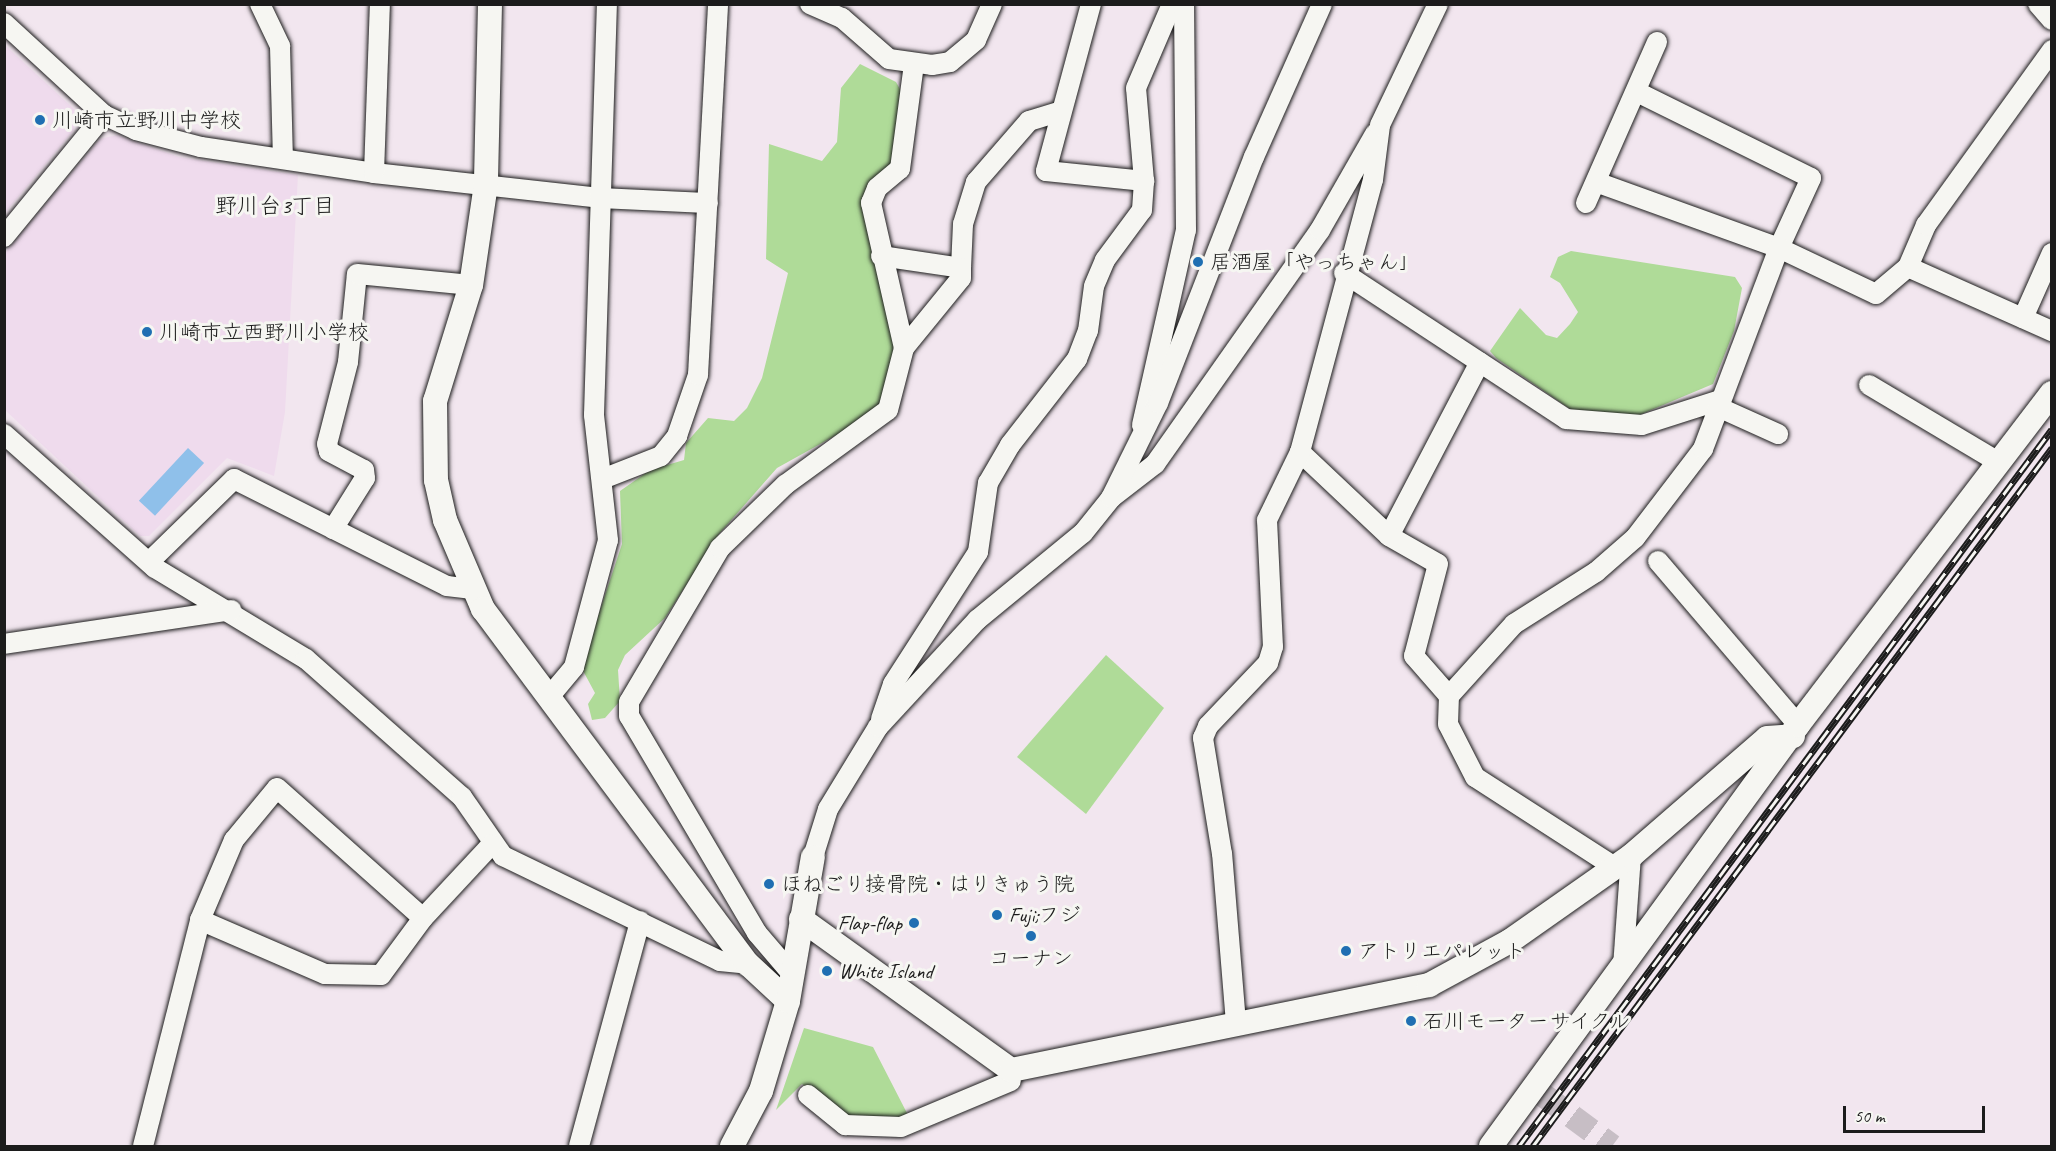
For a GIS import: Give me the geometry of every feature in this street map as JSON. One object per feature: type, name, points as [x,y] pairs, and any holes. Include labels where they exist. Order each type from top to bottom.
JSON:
[{"type":"street","points":[[260,4],[280,46],[283,157]]},
{"type":"street","points":[[374,173],[380,4]]},
{"type":"street","points":[[490,4],[486,184],[471,285],[435,401],[432,438],[445,520],[473,589],[549,697],[748,964],[788,1001]]},
{"type":"street","points":[[549,697],[574,667],[600,582],[608,540],[605,478],[594,415],[607,4]]},
{"type":"street","points":[[605,478],[661,456],[689,407],[698,375],[718,4]]},
{"type":"street","points":[[810,4],[845,11],[876,51],[914,64],[950,62],[986,28],[992,4]]},
{"type":"street","points":[[1091,4],[1046,171],[1144,181]]},
{"type":"street","points":[[878,727],[893,684],[978,552],[988,483],[1010,445],[1077,359],[1088,331],[1094,286],[1105,260],[1142,210],[1144,181],[1136,88],[1172,4]]},
{"type":"street","points":[[1140,438],[1147,384],[1164,341],[1186,230],[1184,4]]},
{"type":"street","points":[[732,1146],[761,1091],[788,1001],[813,857],[828,809],[878,727],[977,620],[1083,534],[1111,498],[1140,438],[1322,4]]},
{"type":"street","points":[[1111,498],[1155,465],[1320,230],[1380,125],[1438,4]]},
{"type":"street","points":[[2038,4],[2052,20]]},
{"type":"street","points":[[4,23],[104,115],[136,130],[201,147],[283,157],[374,173],[600,198],[708,203]]},
{"type":"street","points":[[1586,203],[1637,92],[1657,42]]},
{"type":"street","points":[[1596,182],[1779,248],[1876,294],[1908,267],[1926,225],[2052,50]]},
{"type":"street","points":[[904,348],[871,203],[878,188],[900,169],[914,64]]},
{"type":"street","points":[[1622,861],[1475,777],[1448,724],[1449,696],[1514,624],[1596,572],[1635,538],[1703,449],[1779,248],[1811,178],[1637,92]]},
{"type":"street","points":[[792,974],[757,933],[629,716],[629,702],[720,548],[785,485],[888,410],[904,348],[961,278],[963,224],[976,182],[1029,120],[1062,111]]},
{"type":"street","points":[[4,237],[104,115]]},
{"type":"street","points":[[1236,1023],[1222,854],[1203,738],[1208,726],[1268,663],[1273,647],[1267,520],[1300,452],[1344,273],[1372,180],[1380,125]]},
{"type":"street","points":[[2023,318],[2052,253]]},
{"type":"street","points":[[881,255],[961,268]]},
{"type":"street","points":[[1908,267],[2052,331]]},
{"type":"street","points":[[1344,273],[1566,419],[1642,425],[1719,404],[1778,434]]},
{"type":"street","points":[[333,528],[365,478],[364,470],[329,451],[327,444],[348,362],[357,274],[471,285]]},
{"type":"street","points":[[1389,536],[1480,362]]},
{"type":"street","points":[[1869,385],[2000,463]]},
{"type":"street","points":[[1491,1146],[1538,1092],[1623,969],[1796,731],[2052,393]]},
{"type":"street","points":[[4,434],[149,562],[231,610],[306,659],[462,797],[491,845],[503,856],[723,962],[748,964]]},
{"type":"street","points":[[1300,452],[1389,536],[1438,564],[1414,656],[1449,696]]},
{"type":"street","points":[[149,562],[234,479],[447,586],[473,589]]},
{"type":"street","points":[[1658,561],[1796,731]]},
{"type":"street","points":[[4,644],[231,610]]},
{"type":"street","points":[[801,919],[1011,1070],[1429,985],[1510,941],[1622,861],[1767,738],[1796,731]]},
{"type":"street","points":[[143,1146],[200,920],[234,840],[278,788],[423,918]]},
{"type":"street","points":[[200,920],[325,974],[381,975],[423,918],[491,845]]},
{"type":"street","points":[[1622,861],[1623,969]]},
{"type":"street","points":[[579,1146],[640,921]]},
{"type":"street","points":[[808,1095],[845,1125],[901,1127],[1011,1081]]},
{"type":"shaded area","name":"川崎市立野川中学校","points":[[5,45],[75,110],[74,130],[5,213]]},
{"type":"shaded area","name":"川崎市立西野川小学校","points":[[117,135],[179,157],[298,175],[285,412],[274,476],[227,458],[149,536],[140,536],[5,410],[4,254],[100,139]]},
{"type":"green space","points":[[860,64],[896,82],[901,91],[893,161],[865,196],[896,353],[887,396],[867,418],[777,468],[719,534],[665,618],[625,655],[618,670],[620,701],[605,718],[592,720],[588,704],[595,693],[581,667],[622,544],[620,491],[650,470],[684,460],[686,443],[708,418],[734,421],[747,408],[762,378],[788,273],[766,259],[769,144],[822,161],[837,142],[841,88]]},
{"type":"green space","points":[[1571,251],[1735,277],[1742,288],[1734,331],[1713,384],[1637,416],[1573,411],[1496,358],[1490,351],[1520,308],[1546,335],[1557,338],[1570,324],[1578,312],[1560,283],[1550,277],[1558,257]]},
{"type":"green space","points":[[1106,655],[1164,708],[1086,814],[1017,757]]},
{"type":"green space","points":[[804,1028],[873,1047],[909,1117],[848,1120],[802,1084],[776,1110]]},
{"type":"water","points":[[188,448],[204,463],[155,516],[139,501]]},
{"type":"tunnel","points":[[1543,1095],[1612,1146]]},
{"type":"railway","points":[[1519,1146],[2052,429]]},
{"type":"railway","points":[[1533,1146],[2052,448]]},
{"type":"place","name":"川崎市立野川中学校","points":[[40,120]]},
{"type":"place","name":"居酒屋「やっちゃん」","points":[[1198,262]]},
{"type":"place","name":"川崎市立西野川小学校","points":[[147,332]]},
{"type":"place","name":"ほねごり接骨院・はりきゅう院","points":[[769,884]]},
{"type":"place","name":"Fuji;フジ","points":[[997,915]]},
{"type":"place","name":"Flap-flap","points":[[914,923]]},
{"type":"place","name":"コーナン","points":[[1031,936]]},
{"type":"place","name":"アトリエパレット","points":[[1346,951]]},
{"type":"place","name":"White Island","points":[[827,971]]},
{"type":"place","name":"石川モーターサイクル","points":[[1411,1021]]},
{"type":"district","name":"野川台3丁目","points":[[275,207]]}]
